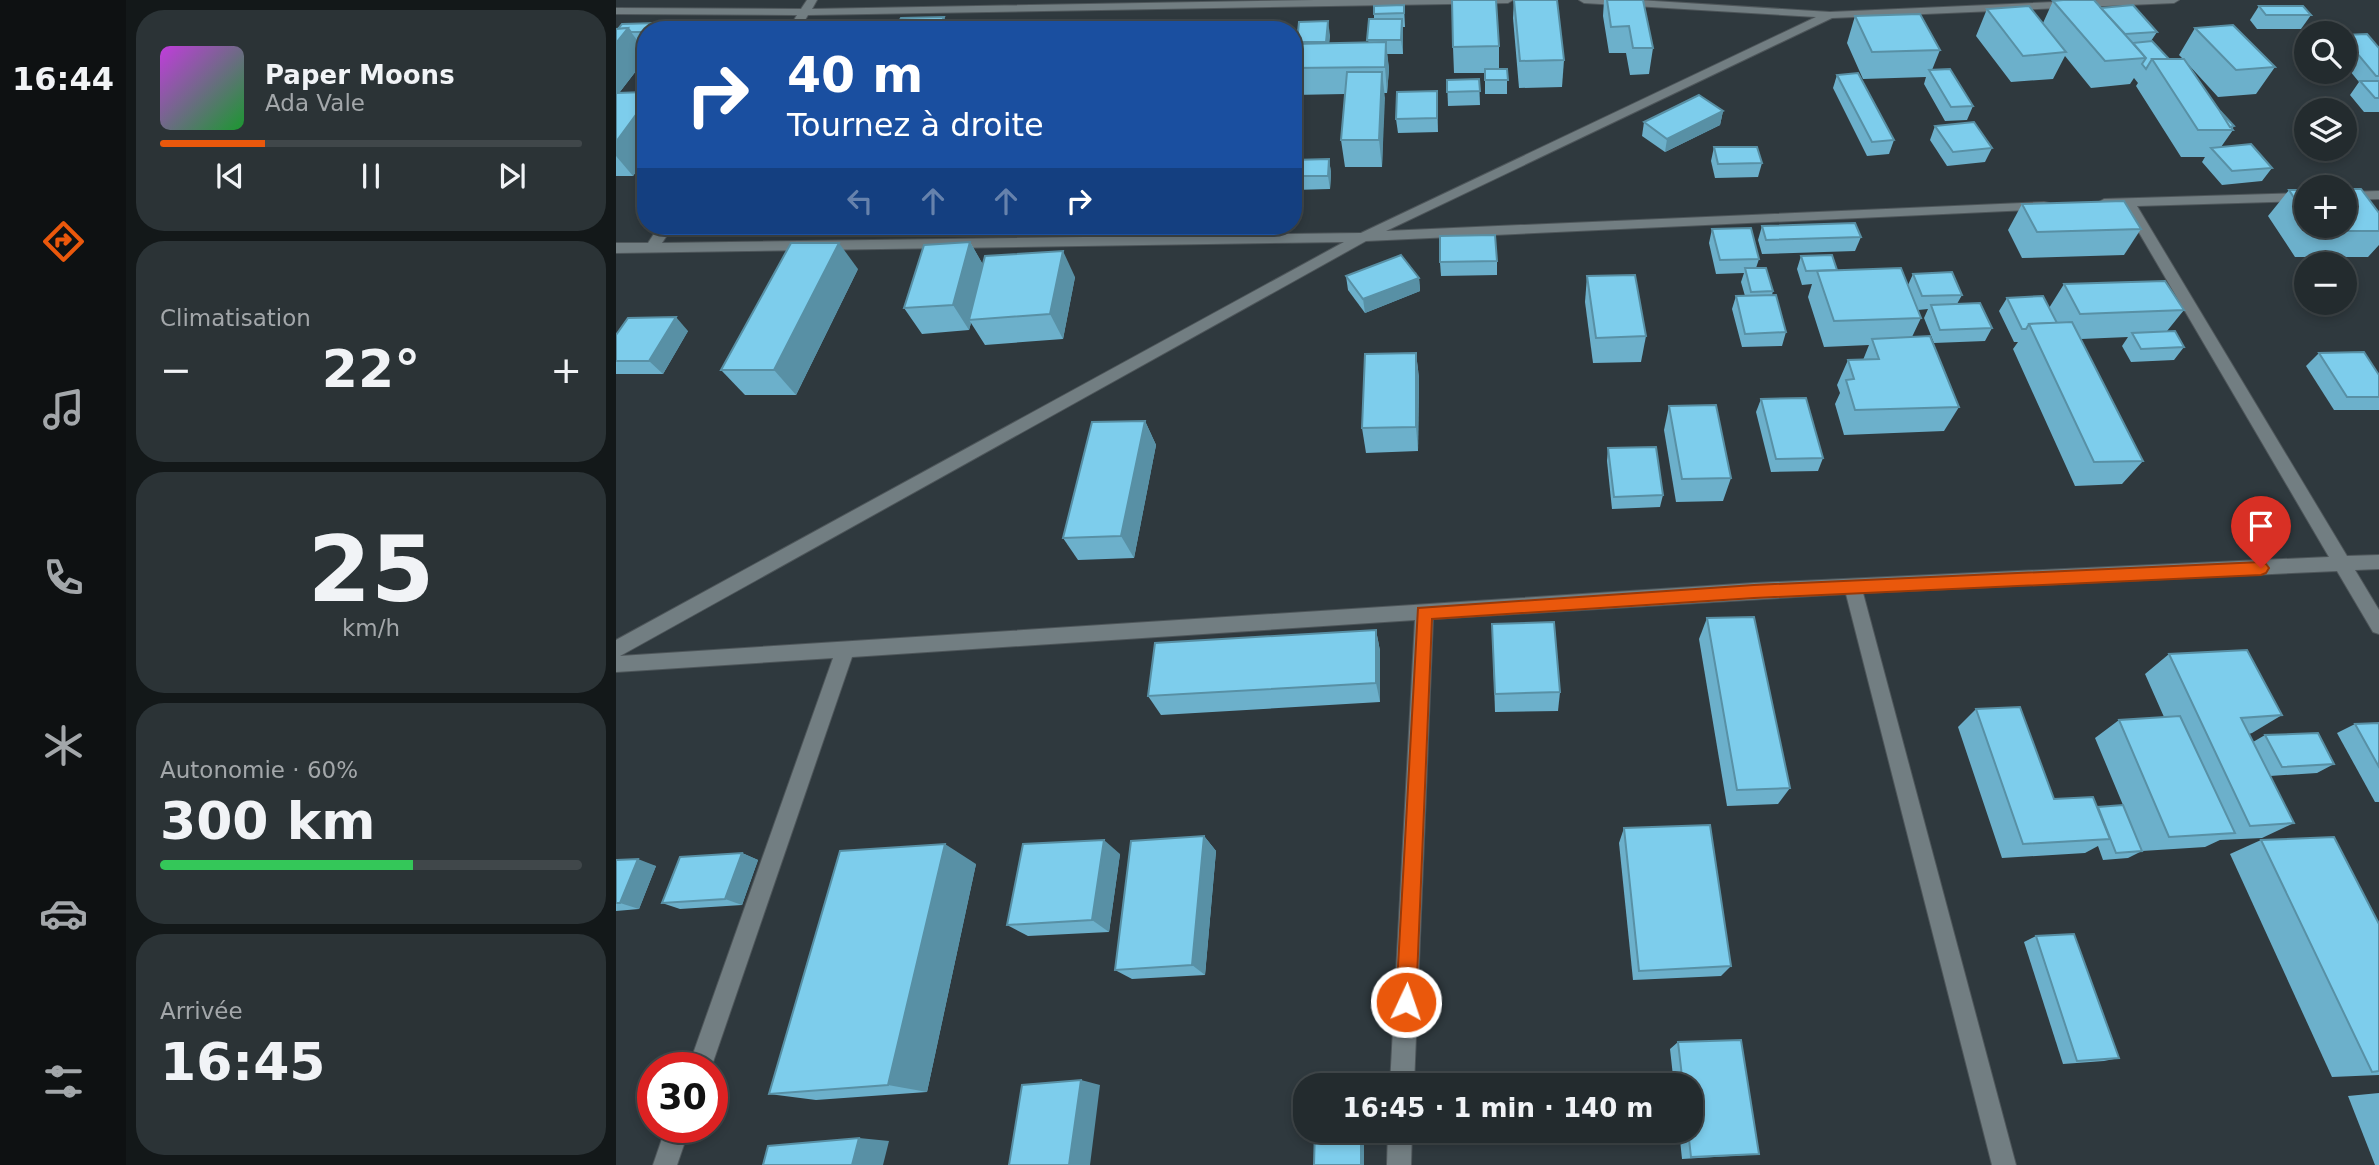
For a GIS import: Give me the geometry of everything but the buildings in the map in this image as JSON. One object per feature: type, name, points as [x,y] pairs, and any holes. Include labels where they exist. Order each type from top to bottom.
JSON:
[{"type":"street","points":[[799,21],[812,0]]},
{"type":"street","points":[[616,11],[805,12],[1072,4],[1508,0]]},
{"type":"street","points":[[1584,0],[1830,15],[2174,0]]},
{"type":"street","points":[[616,649],[1363,237],[1830,15]]},
{"type":"street","points":[[2357,196],[2379,195]]},
{"type":"street","points":[[2087,204],[2294,197]]},
{"type":"street","points":[[2128,202],[2379,626]]},
{"type":"street","points":[[616,248],[1363,237],[2059,205]]},
{"type":"street","points":[[652,247],[660,235]]},
{"type":"street","points":[[616,664],[1754,592],[2379,562]]},
{"type":"street","points":[[1853,588],[2004,1165]]},
{"type":"street","points":[[1403,1073],[1424,613]]},
{"type":"street","points":[[705,1052],[845,650]]},
{"type":"street","points":[[665,1165],[673,1143]]},
{"type":"street","points":[[1399,1165],[1400,1143]]},
{"type":"route","points":[[1406,1002],[1424,613],[1754,592],[2261,568]]}]
